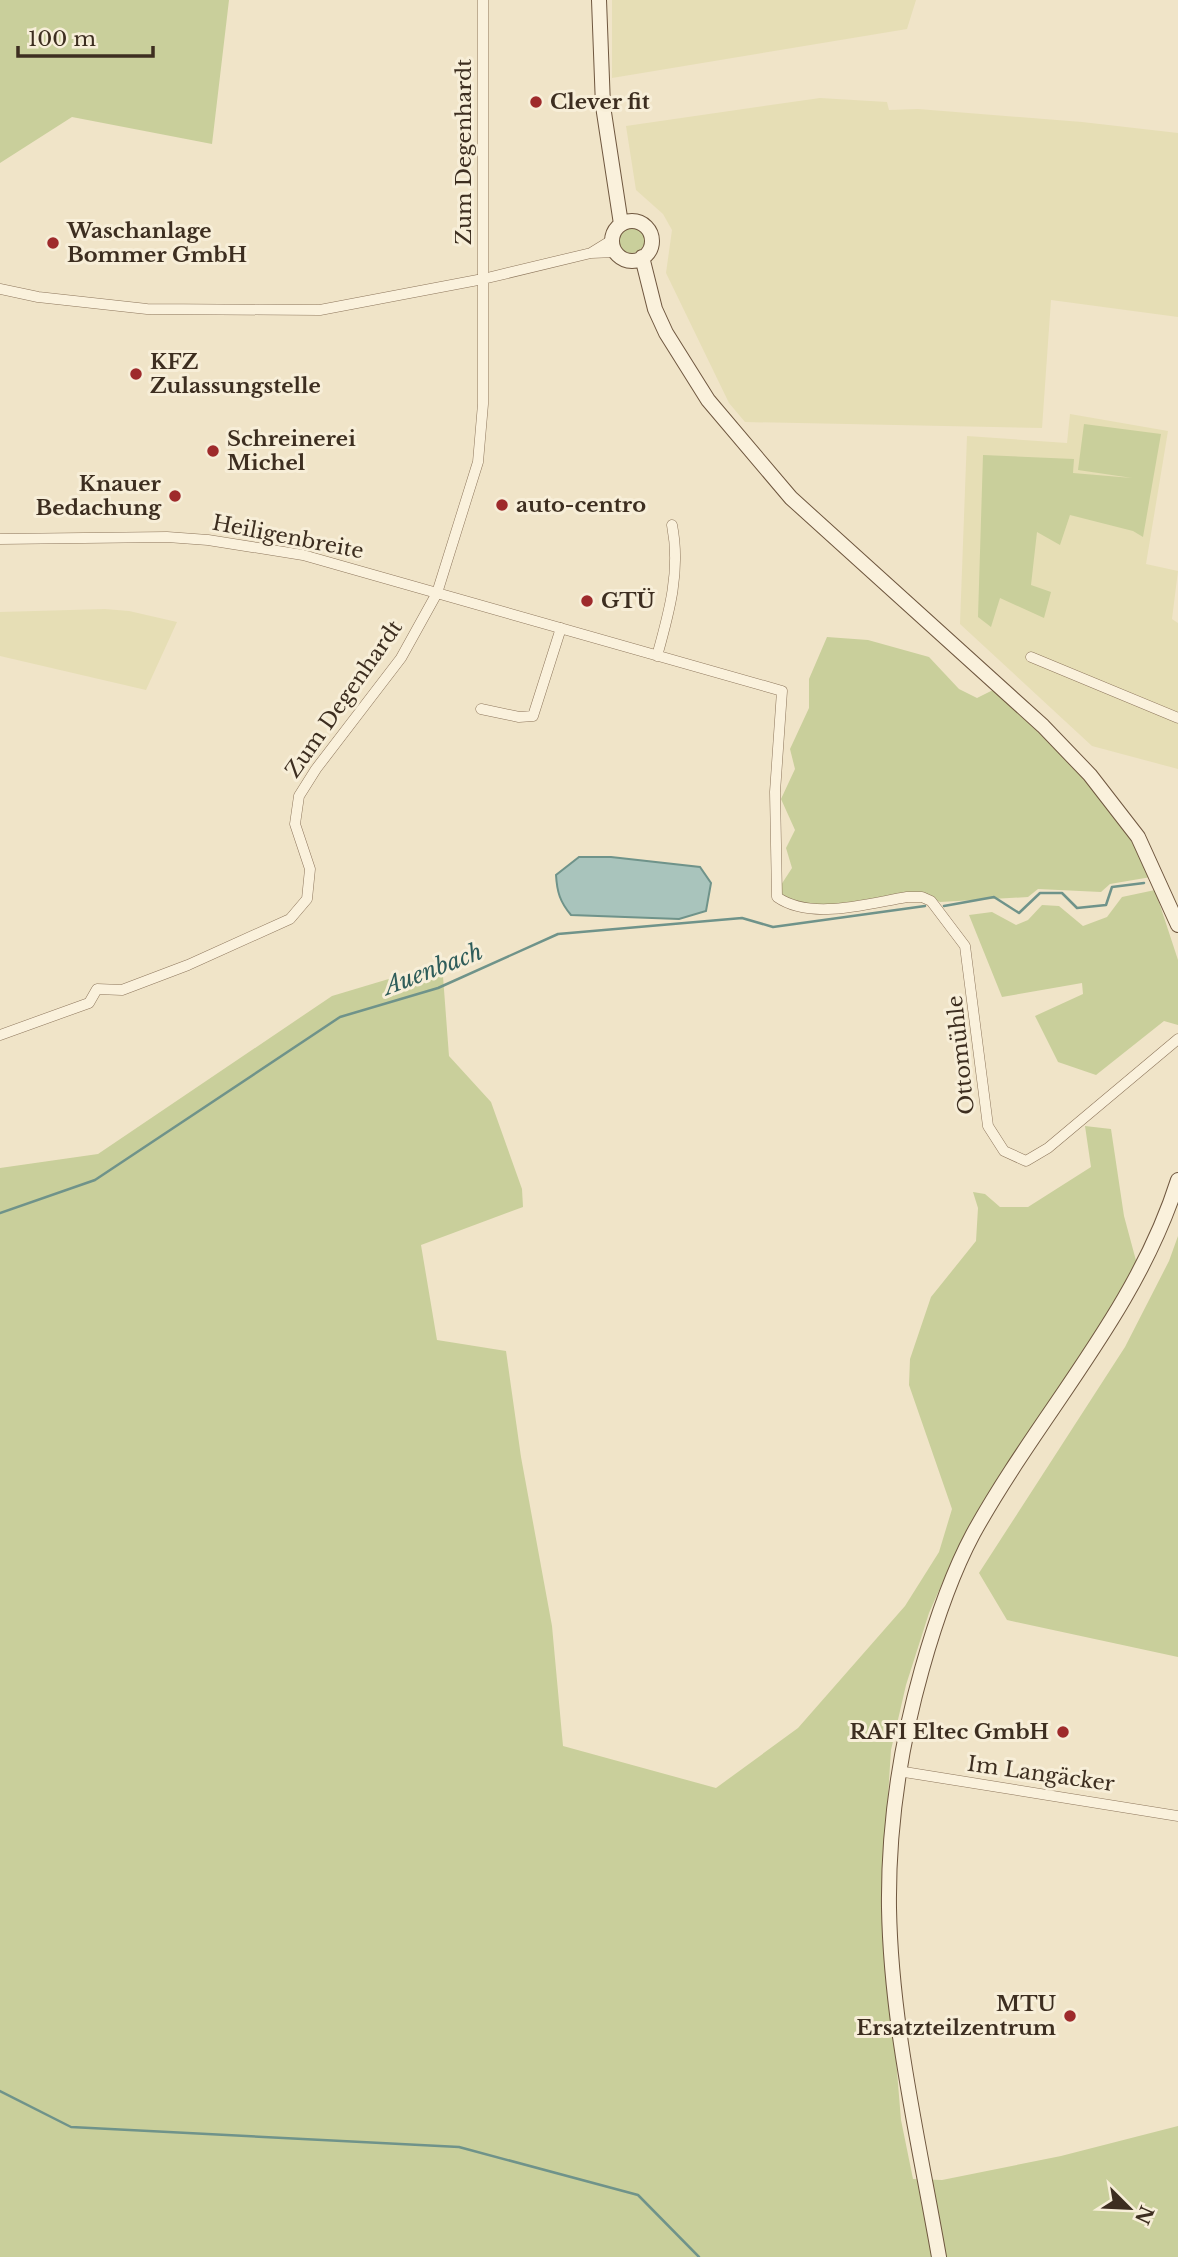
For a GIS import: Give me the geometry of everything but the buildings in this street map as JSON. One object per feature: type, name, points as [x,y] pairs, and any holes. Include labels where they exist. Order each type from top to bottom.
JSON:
[{"type":"main road","points":[[599,0],[603,106],[613,170],[627,222],[613,246],[622,258],[638,259],[650,248],[651,236],[644,225],[627,222]]},
{"type":"main road","points":[[638,259],[666,332],[708,400],[791,498],[1043,726],[1115,804],[1153,866],[1178,925]]},
{"type":"main road","points":[[939,2257],[903,2048],[892,1955],[890,1852],[898,1771],[910,1711],[953,1576],[1005,1482],[1114,1319],[1155,1240],[1178,1180]]},
{"type":"street","name":"Zum Degenhardt","points":[[0,1035],[89,1003],[97,989],[122,990],[188,965],[290,919],[307,899],[310,869],[295,824],[299,796],[316,769],[401,658],[437,593],[478,462],[484,404],[484,0]]},
{"type":"street","points":[[0,289],[38,297],[147,309],[320,310],[483,279],[613,246]]},
{"type":"street","points":[[657,656],[673,598],[676,544],[672,526]]},
{"type":"street","name":"Heiligenbreite","points":[[0,540],[167,537],[208,540],[303,555],[782,691],[775,792],[777,897]]},
{"type":"street","points":[[481,709],[519,718],[533,716],[561,628]]},
{"type":"street","points":[[1031,656],[1178,718]]},
{"type":"street","name":"Ottomühle","points":[[777,897],[794,906],[813,908],[907,897],[922,897],[931,901],[965,946],[971,971],[988,1126],[1004,1150],[1026,1161],[1048,1148],[1178,1039]]},
{"type":"street","name":"Im Langäcker","points":[[898,1771],[1178,1816]]},
{"type":"shaded area","points":[[612,0],[916,0],[907,29],[612,78]]},
{"type":"shaded area","points":[[820,98],[887,102],[889,110],[918,109],[1082,122],[1178,133],[1178,317],[1051,300],[1042,428],[745,422],[729,403],[666,273],[672,230],[663,214],[636,190],[626,126]]},
{"type":"shaded area","points":[[1070,414],[1168,431],[1146,564],[1178,571],[1172,619],[1178,623],[1178,769],[1092,746],[960,624],[967,436],[1067,443]]},
{"type":"shaded area","points":[[105,609],[129,611],[177,622],[146,690],[0,656],[0,612]]},
{"type":"green space","points":[[0,0],[229,0],[212,144],[72,117],[0,163]]},
{"type":"green space","points":[[631,225],[641,229],[645,239],[641,249],[631,253],[621,249],[617,239],[621,229]]},
{"type":"green space","points":[[1084,424],[1161,434],[1143,537],[1133,531],[1070,515],[1060,545],[1037,532],[1031,585],[1051,592],[1044,618],[1000,598],[991,627],[978,617],[983,455],[1074,459],[1073,473],[1132,478],[1078,470]]},
{"type":"green space","points":[[827,637],[868,640],[929,657],[959,689],[977,698],[993,690],[1060,754],[1101,799],[1137,850],[1151,877],[1110,884],[1101,892],[1038,889],[1028,897],[940,902],[922,893],[860,903],[813,905],[797,904],[782,895],[781,885],[792,868],[786,848],[795,830],[781,799],[795,769],[790,749],[809,708],[809,679]]},
{"type":"green space","points":[[1155,890],[1178,960],[1178,1025],[1164,1021],[1096,1075],[1058,1062],[1035,1016],[1083,994],[1082,983],[1002,997],[969,915],[992,912],[1016,925],[1028,920],[1042,905],[1059,906],[1083,926],[1107,917],[1122,897]]},
{"type":"green space","points":[[442,963],[449,1056],[491,1102],[522,1189],[523,1207],[421,1245],[437,1340],[506,1351],[521,1457],[552,1626],[563,1746],[716,1788],[798,1728],[905,1606],[939,1552],[952,1509],[909,1385],[910,1359],[931,1297],[976,1241],[978,1208],[973,1192],[985,1194],[1000,1207],[1028,1207],[1091,1167],[1085,1126],[1111,1129],[1124,1216],[1138,1268],[995,1488],[952,1561],[929,1613],[906,1685],[891,1750],[882,1889],[901,2120],[913,2179],[942,2180],[1061,2156],[1178,2126],[1178,2257],[0,2257],[0,1168],[98,1154],[332,996]]},
{"type":"green space","points":[[1178,1236],[1178,1657],[1007,1620],[979,1573],[1125,1347],[1169,1261]]},
{"type":"water","points":[[579,857],[611,857],[700,867],[711,883],[706,911],[679,919],[571,915],[560,896],[556,875]]},
{"type":"waterway","name":"Auenbach","points":[[944,906],[994,897],[1019,913],[1040,893],[1062,893],[1077,908],[1106,905],[1112,887],[1144,883]]},
{"type":"waterway","name":"Auenbach","points":[[0,1213],[95,1180],[340,1017],[438,988],[558,934],[742,918],[773,927],[925,906]]},
{"type":"waterway","points":[[0,2091],[71,2127],[459,2147],[638,2195],[699,2257]]},
{"type":"place","name":"Clever fit","points":[[536,102]]},
{"type":"place","name":"Waschanlage Bommer GmbH","points":[[53,243]]},
{"type":"place","name":"KFZ Zulassungstelle","points":[[136,374]]},
{"type":"place","name":"Schreinerei Michel","points":[[213,451]]},
{"type":"place","name":"Knauer Bedachung","points":[[175,496]]},
{"type":"place","name":"auto-centro","points":[[502,505]]},
{"type":"place","name":"GTÜ","points":[[587,601]]},
{"type":"place","name":"RAFI Eltec GmbH","points":[[1063,1732]]},
{"type":"place","name":"MTU Ersatzteilzentrum","points":[[1070,2016]]}]
